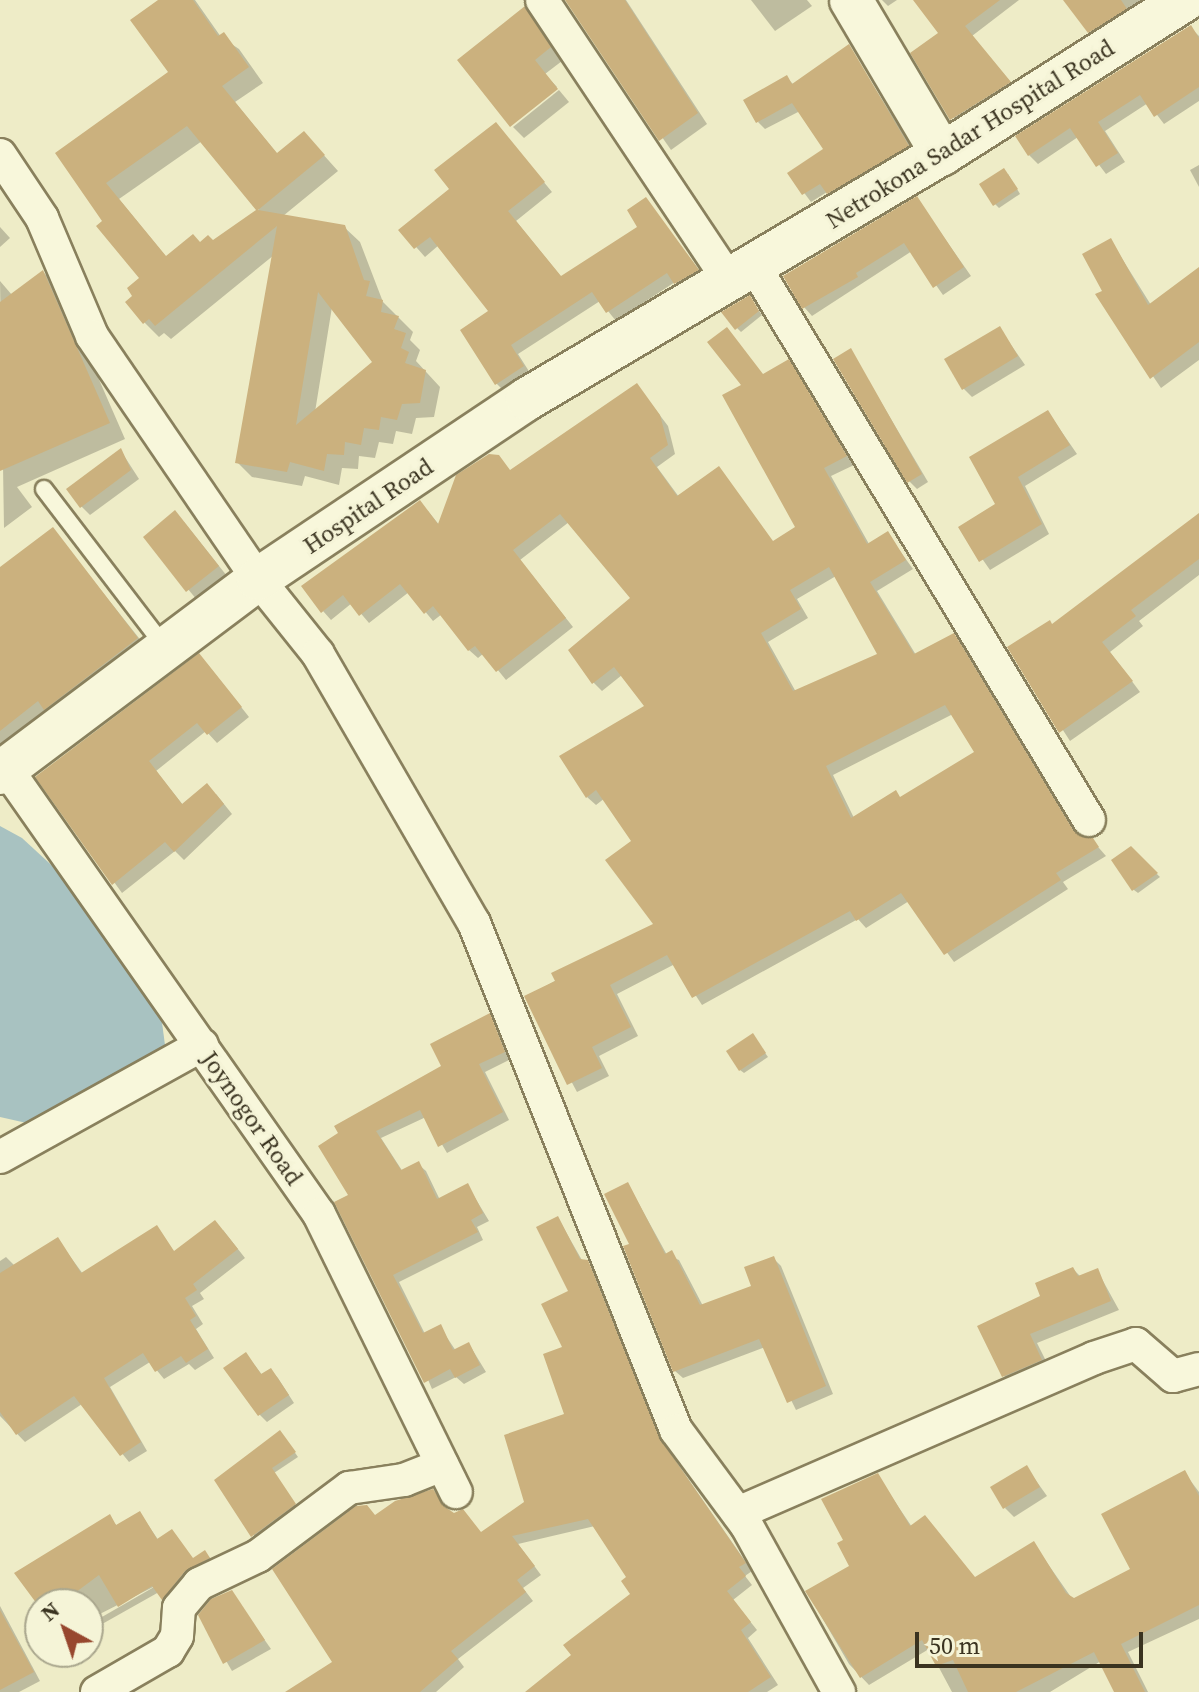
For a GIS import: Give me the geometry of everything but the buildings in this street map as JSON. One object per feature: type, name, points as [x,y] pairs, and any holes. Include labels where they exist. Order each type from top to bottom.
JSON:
[{"type":"street","points":[[542,0],[742,274],[1089,820]]},
{"type":"street","points":[[851,0],[942,154]]},
{"type":"street","name":"Netrokona Sadar Hospital Road","points":[[742,274],[942,154],[1185,0]]},
{"type":"street","points":[[0,155],[42,218],[92,336],[258,579],[318,654],[474,923],[676,1430],[738,1513],[839,1692]]},
{"type":"street","name":"Hospital Road","points":[[3,770],[258,579],[527,399],[742,274]]},
{"type":"street","name":"Joynogor Road","points":[[3,770],[202,1045],[319,1214],[449,1478],[404,1480],[349,1488],[258,1556],[199,1584],[179,1608],[177,1636],[168,1651],[97,1692]]},
{"type":"street","points":[[0,1157],[202,1045]]},
{"type":"street","points":[[738,1513],[1136,1344],[1173,1376],[1199,1369]]},
{"type":"lane","points":[[44,489],[166,650]]},
{"type":"water","points":[[0,826],[22,838],[72,884],[161,1015],[165,1045],[147,1067],[31,1124],[0,1117]]}]
